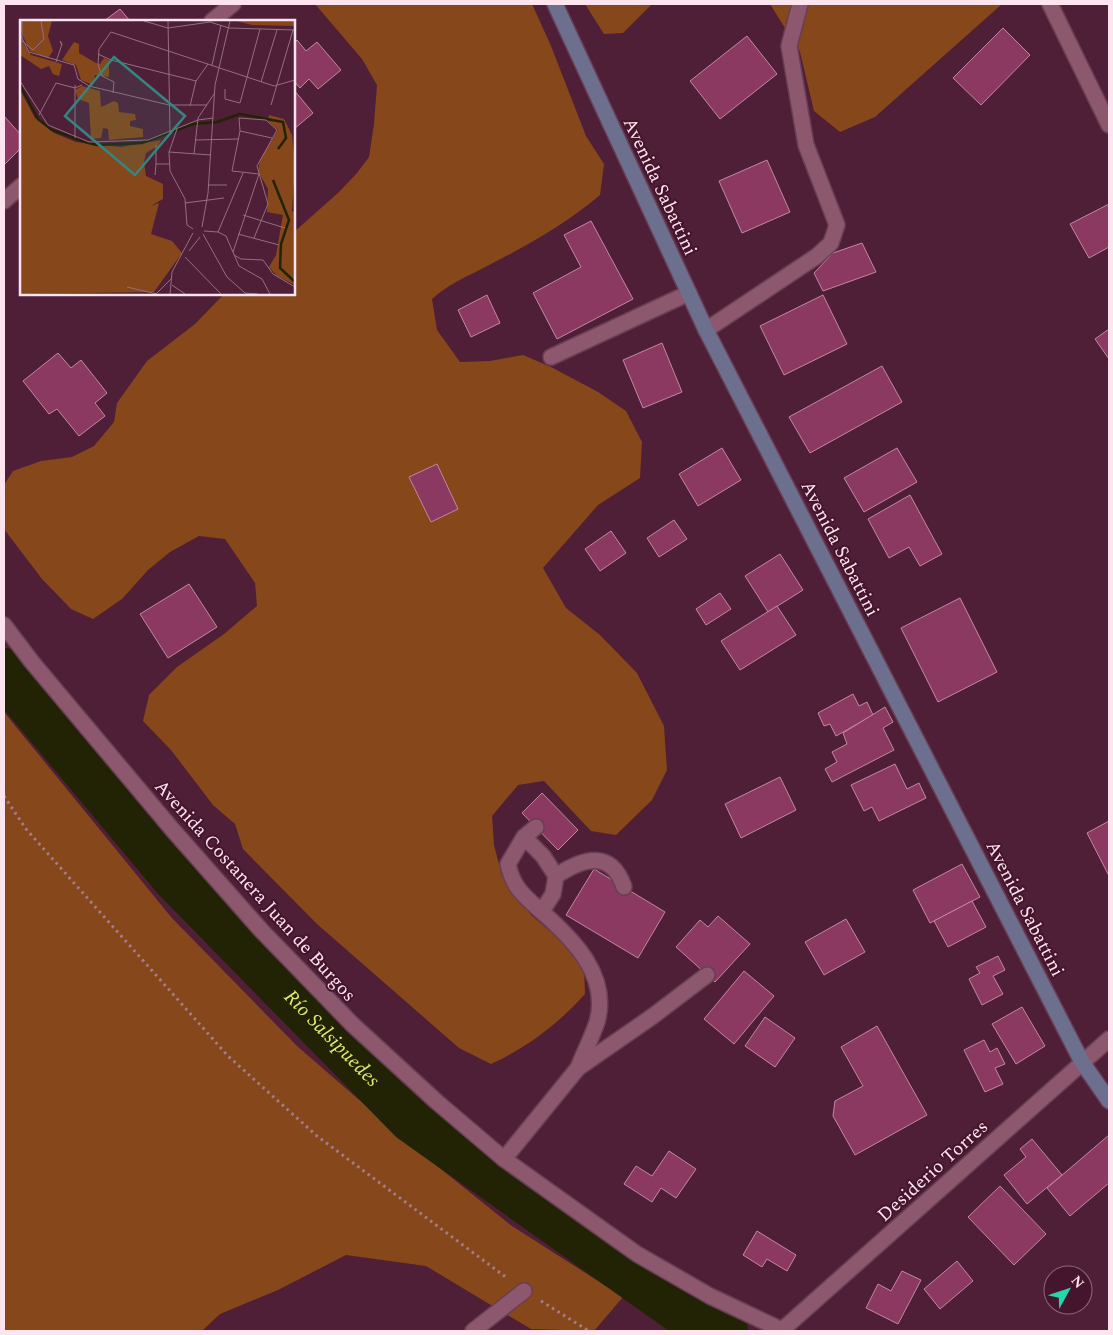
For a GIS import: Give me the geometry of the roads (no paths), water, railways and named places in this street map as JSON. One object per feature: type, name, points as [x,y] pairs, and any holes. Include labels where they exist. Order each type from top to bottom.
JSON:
[{"type":"street","points":[[213,20],[233,4]]},
{"type":"street","name":"Avenida Sabattini","points":[[555,4],[706,330],[1082,1062],[1109,1101]]},
{"type":"street","points":[[706,330],[817,256],[831,243],[836,225],[806,145],[790,46],[800,4]]},
{"type":"street","points":[[1050,4],[1109,125]]},
{"type":"street","points":[[4,201],[20,187]]},
{"type":"street","points":[[551,357],[689,293]]},
{"type":"street","name":"Avenida Costanera Juan de Burgos","points":[[4,625],[32,662],[172,829],[261,930],[352,1024],[437,1102],[504,1159],[637,1254],[710,1296],[783,1331]]},
{"type":"street","points":[[536,827],[524,837],[508,864],[511,881],[571,940],[590,964],[599,987],[597,1020],[578,1068]]},
{"type":"street","points":[[524,837],[543,856],[556,876],[553,894],[542,911]]},
{"type":"street","points":[[556,876],[570,867],[591,860],[605,862],[620,874],[624,887]]},
{"type":"street","points":[[504,1159],[578,1068],[653,1016],[706,975]]},
{"type":"street","name":"Desiderio Torres","points":[[783,1331],[1109,1039]]},
{"type":"street","points":[[473,1331],[524,1291]]},
{"type":"waterway","name":"Río Salsipuedes","points":[[4,672],[177,879],[412,1119],[685,1313],[724,1331]]}]
